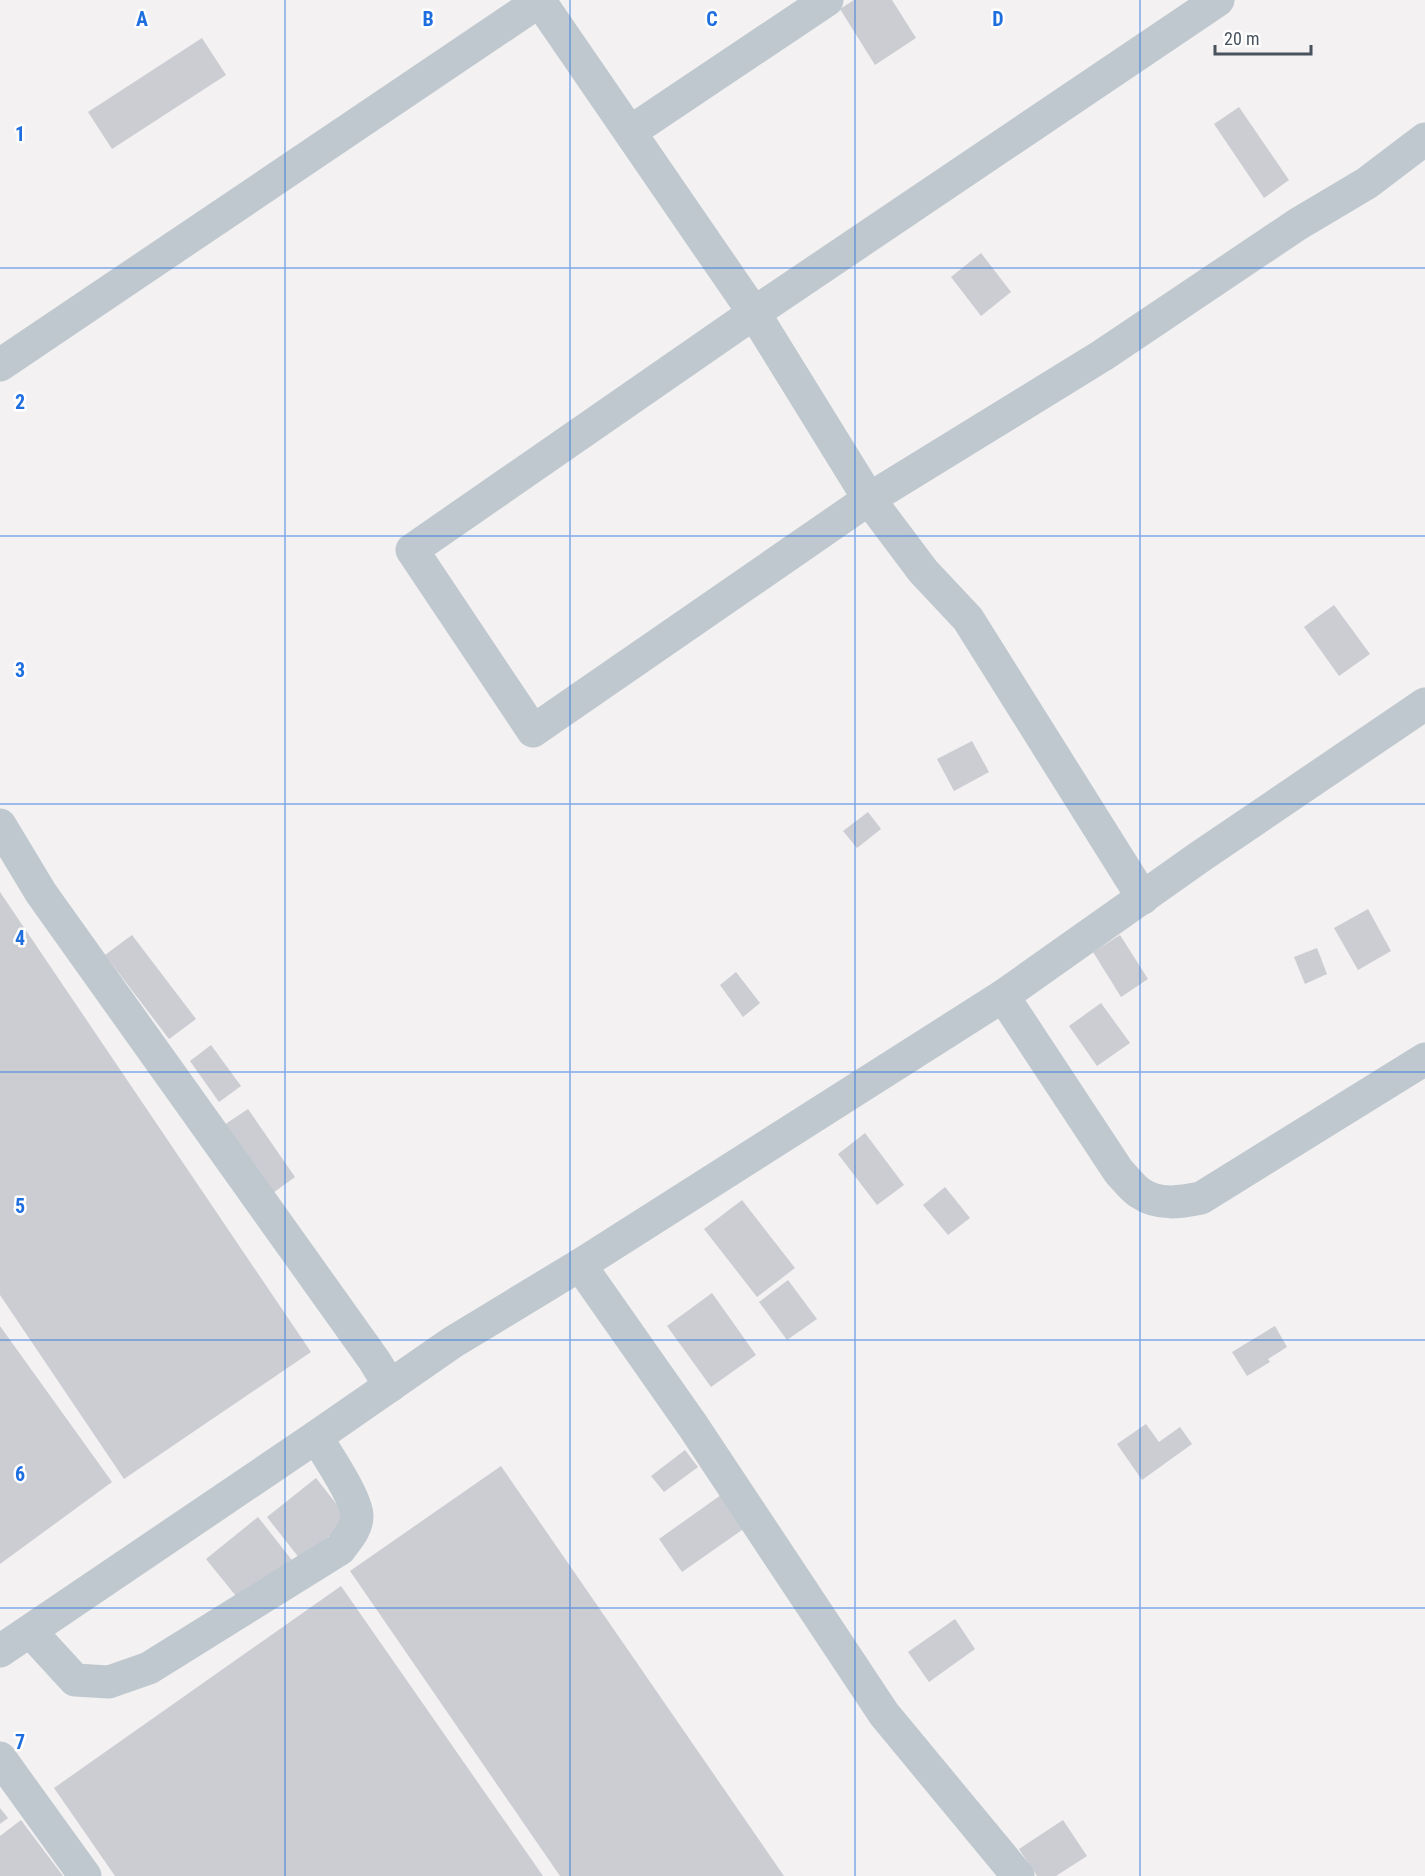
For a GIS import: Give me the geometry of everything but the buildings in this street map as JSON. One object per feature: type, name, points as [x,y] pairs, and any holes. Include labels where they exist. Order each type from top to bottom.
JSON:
[{"type":"street","points":[[0,365],[540,0],[754,313],[869,500],[923,571],[968,619],[1143,898]]},
{"type":"street","points":[[630,132],[827,0]]},
{"type":"street","points":[[1218,0],[754,313],[412,550],[533,731],[869,500],[1103,355],[1298,224],[1367,183],[1425,140]]},
{"type":"street","points":[[0,1651],[428,1359],[1003,996],[1240,829],[1425,704]]},
{"type":"street","points":[[0,825],[41,892],[354,1331],[390,1386]]},
{"type":"street","points":[[1003,996],[1119,1172],[1139,1193],[1152,1199],[1176,1203],[1201,1198],[1425,1059]]},
{"type":"street","points":[[580,1265],[693,1426],[884,1714],[1018,1876]]},
{"type":"street","points":[[30,1631],[75,1680],[109,1682],[149,1668],[340,1549],[354,1529],[357,1515],[352,1500],[316,1437]]},
{"type":"street","points":[[0,1758],[85,1876]]}]
